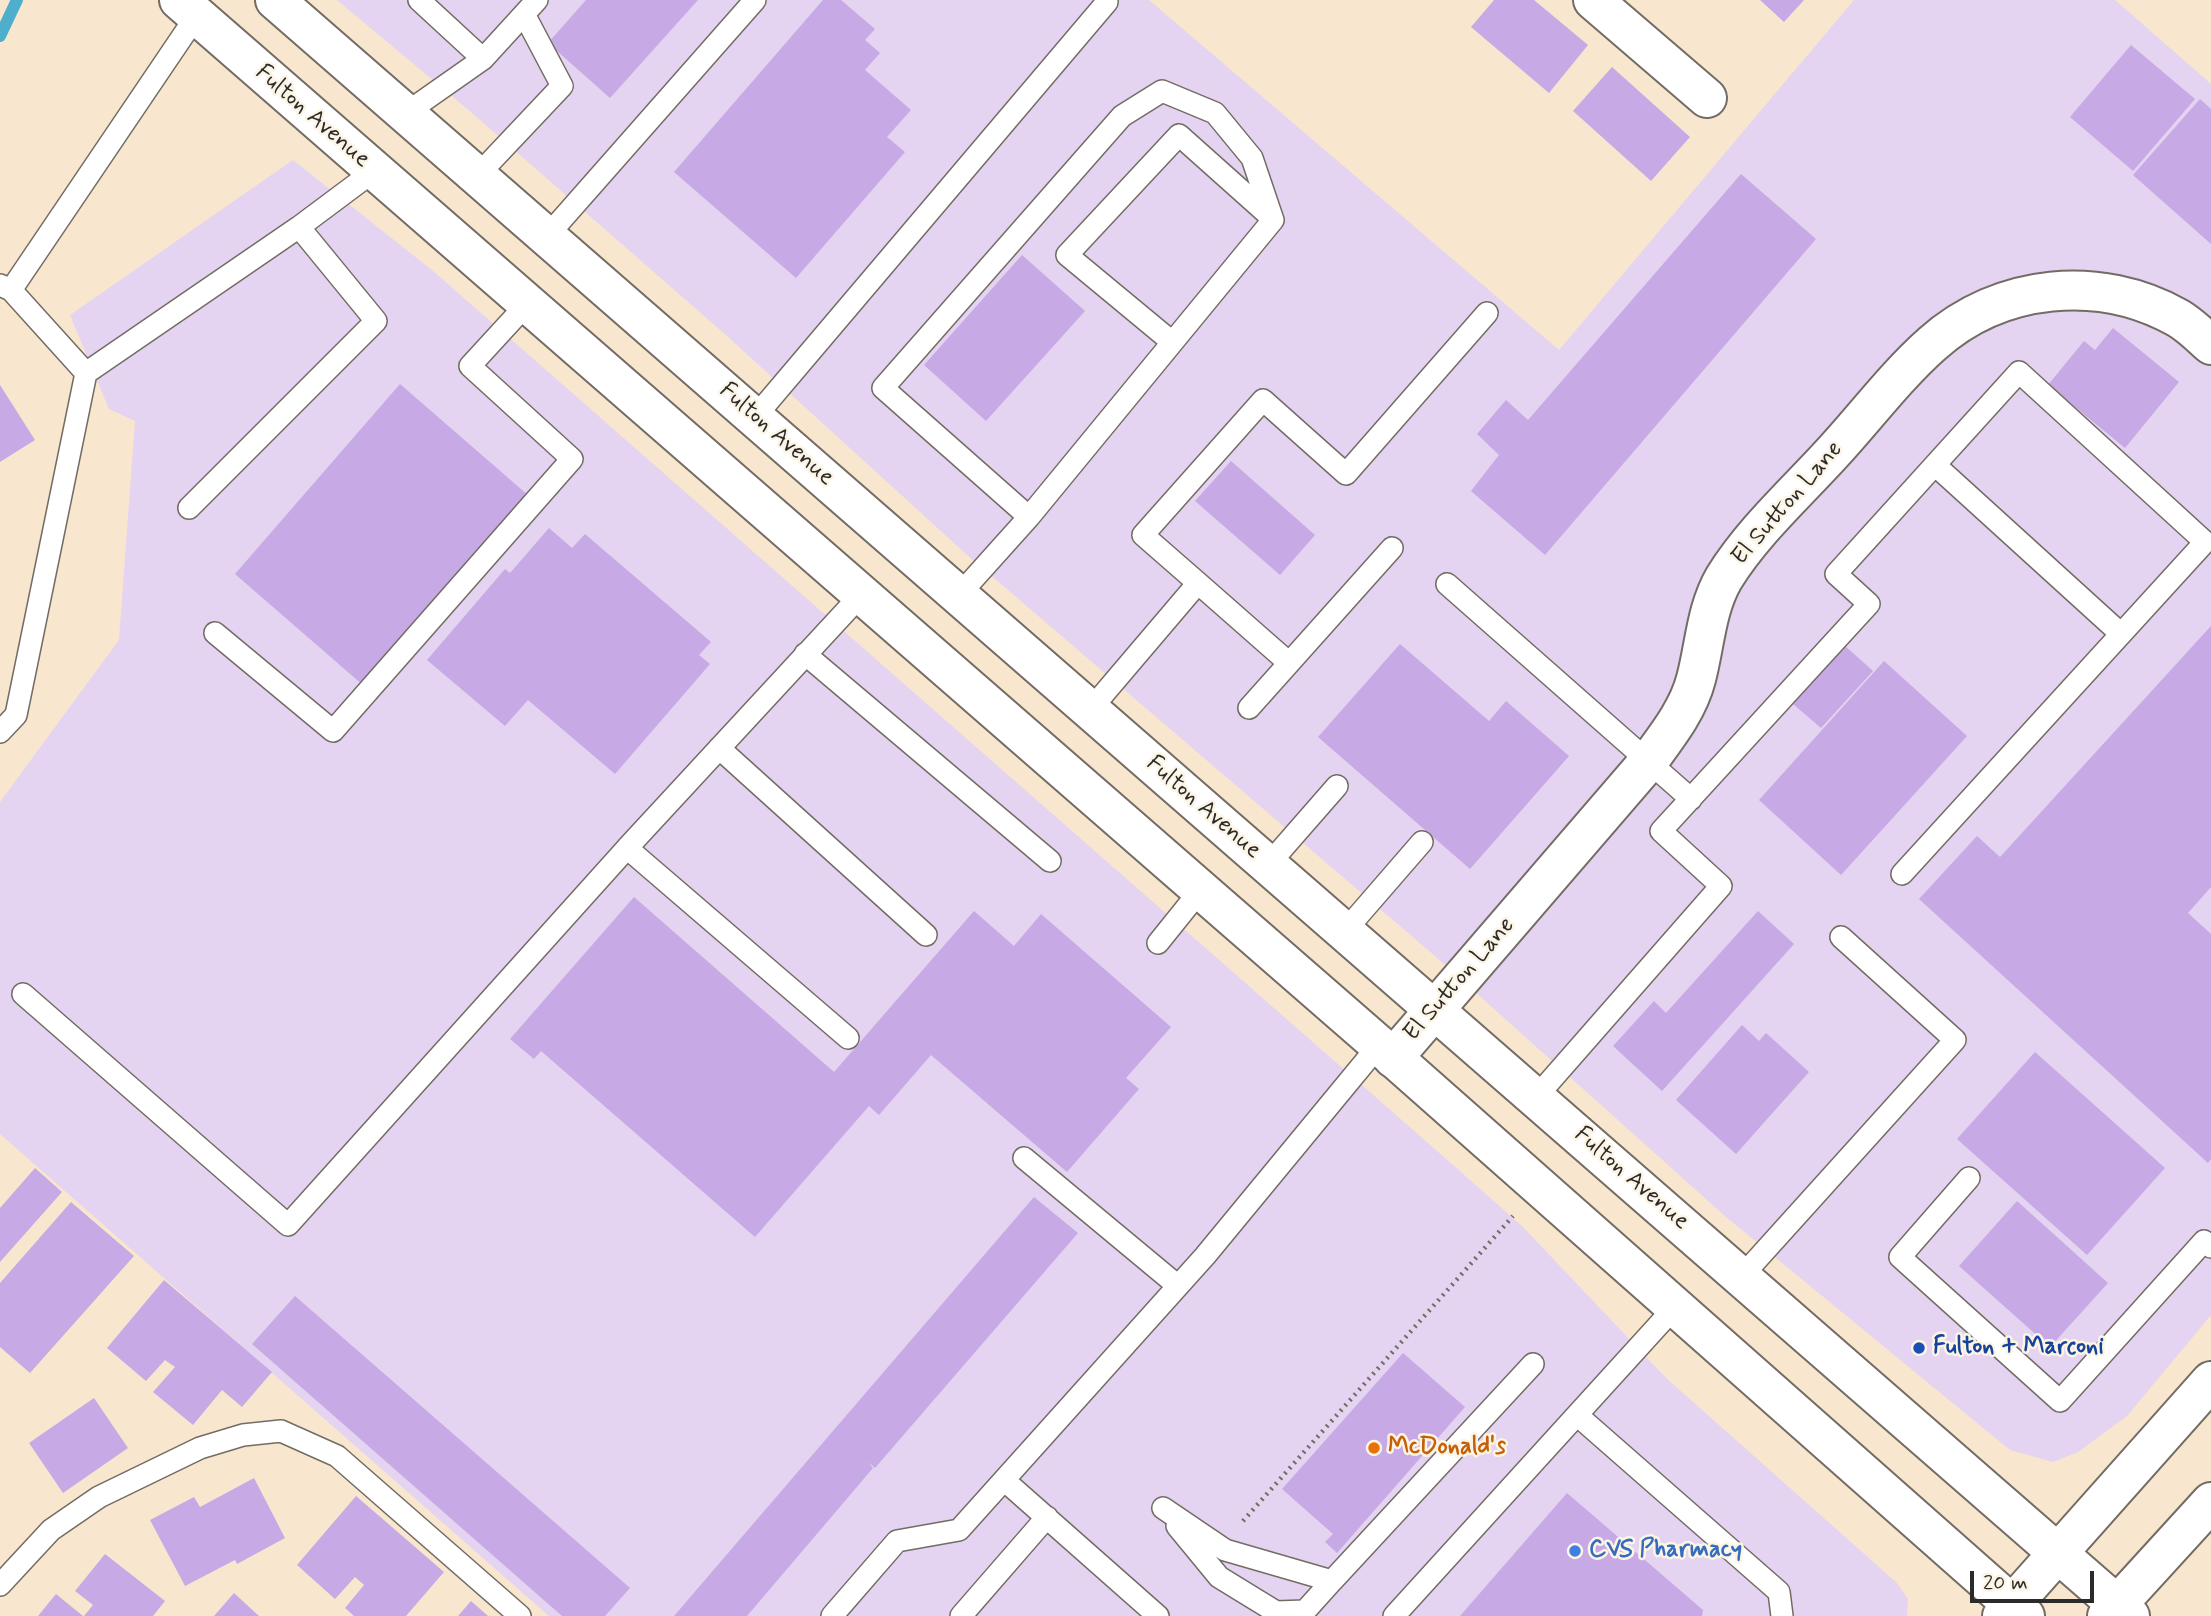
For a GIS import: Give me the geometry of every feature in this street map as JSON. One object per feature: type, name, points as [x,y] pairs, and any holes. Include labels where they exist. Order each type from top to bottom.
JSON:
[{"type":"main road","name":"Fulton Avenue","points":[[275,0],[548,235],[1344,932],[1537,1096],[2058,1553],[2118,1612]]},
{"type":"main road","points":[[1593,0],[1707,98]]},
{"type":"main road","name":"Fulton Avenue","points":[[188,8],[1199,892],[1386,1052],[1675,1307],[2013,1612]]},
{"type":"main road","name":"El Sutton Lane","points":[[1386,1052],[1435,1009],[1648,762],[1685,707],[1695,682],[1712,603],[1740,555],[1931,344],[1981,311],[2032,294],[2091,290],[2152,305],[2181,320],[2211,345]]},
{"type":"main road","points":[[2013,1612],[2058,1553],[2211,1381]]},
{"type":"main road","points":[[2118,1612],[2211,1502]]},
{"type":"lane","points":[[419,0],[483,59]]},
{"type":"lane","points":[[548,235],[755,0]]},
{"type":"lane","points":[[755,417],[1107,2],[1105,0]]},
{"type":"lane","points":[[406,113],[483,59],[530,7],[562,86],[477,176]]},
{"type":"lane","points":[[86,373],[5,288],[188,8]]},
{"type":"lane","points":[[1029,517],[883,388],[1122,116],[1163,91],[1215,113],[1252,158],[1273,219]]},
{"type":"lane","points":[[1172,342],[1067,255],[1179,135],[1273,219]]},
{"type":"lane","points":[[0,732],[16,715],[86,373],[299,227],[374,171]]},
{"type":"lane","points":[[959,596],[1029,517],[1273,219]]},
{"type":"lane","points":[[189,508],[376,321],[299,227]]},
{"type":"lane","points":[[215,633],[333,731],[572,459],[470,366],[526,305]]},
{"type":"lane","points":[[1289,663],[1143,535],[1263,400],[1346,474],[1487,313]]},
{"type":"lane","points":[[1537,1096],[1721,886],[1661,831],[1869,604],[1836,574],[2020,372],[2205,542],[1902,874]]},
{"type":"lane","points":[[1936,465],[2121,634]]},
{"type":"lane","points":[[1249,708],[1392,548]]},
{"type":"lane","points":[[1090,710],[1198,583]]},
{"type":"lane","points":[[1447,584],[1690,799]]},
{"type":"lane","points":[[23,993],[288,1225],[626,848],[860,596]]},
{"type":"lane","points":[[806,654],[1051,861]]},
{"type":"lane","points":[[719,748],[926,935]]},
{"type":"lane","points":[[1268,865],[1337,786]]},
{"type":"lane","points":[[1344,932],[1422,842]]},
{"type":"lane","points":[[626,848],[848,1038]]},
{"type":"lane","points":[[1158,943],[1199,892]]},
{"type":"lane","points":[[1742,1276],[1955,1040],[1841,937]]},
{"type":"lane","points":[[832,1616],[897,1541],[959,1530],[1386,1052]]},
{"type":"lane","points":[[1024,1158],[1178,1286]]},
{"type":"lane","points":[[1969,1178],[1900,1257],[2060,1401],[2204,1241],[2211,1247]]},
{"type":"lane","points":[[1394,1616],[1675,1307]]},
{"type":"lane","points":[[1332,1581],[1220,1547],[1163,1508],[1219,1577],[1276,1612],[1305,1611],[1533,1364]]},
{"type":"lane","points":[[1577,1415],[1779,1592],[1782,1616]]},
{"type":"lane","points":[[0,1585],[51,1530],[99,1497],[200,1448],[243,1435],[281,1431],[337,1456],[520,1616]]},
{"type":"lane","points":[[1004,1480],[1158,1616]]},
{"type":"lane","points":[[961,1616],[1047,1517]]},
{"type":"path","points":[[1220,1547],[1516,1212]]},
{"type":"shaded area","points":[[337,0],[1149,0],[1559,350],[1854,0],[2115,0],[2211,84],[2211,1315],[2127,1416],[2078,1452],[2053,1462],[2010,1450],[1726,1217],[1435,956],[966,554],[727,336],[465,107]]},
{"type":"shaded area","points":[[293,160],[433,271],[1523,1227],[1666,1378],[1897,1583],[1908,1599],[1907,1616],[549,1616],[0,1134],[0,802],[119,640],[135,421],[109,409],[70,315]]},
{"type":"building","points":[[586,0],[698,0],[610,98],[548,43]]},
{"type":"building","points":[[823,0],[841,0],[875,29],[865,40],[880,53],[865,70],[911,110],[887,137],[905,152],[796,278],[674,172]]},
{"type":"building","points":[[1494,0],[1534,0],[1588,45],[1549,93],[1471,27]]},
{"type":"building","points":[[1760,0],[1804,0],[1784,22]]},
{"type":"building","points":[[2131,45],[2195,99],[2133,171],[2070,117]]},
{"type":"building","points":[[1612,67],[1690,137],[1651,181],[1573,111]]},
{"type":"building","points":[[2200,99],[2211,109],[2211,244],[2133,175]]},
{"type":"building","points":[[1741,174],[1816,239],[1545,555],[1471,491],[1499,455],[1477,434],[1506,400],[1528,420]]},
{"type":"building","points":[[1022,255],[1085,311],[986,421],[924,365]]},
{"type":"building","points":[[2113,328],[2179,382],[2125,448],[2048,385],[2084,341],[2095,350]]},
{"type":"building","points":[[400,384],[529,496],[364,686],[235,574]]},
{"type":"building","points":[[0,385],[35,440],[0,462]]},
{"type":"building","points":[[1231,461],[1315,535],[1280,575],[1195,501]]},
{"type":"building","points":[[549,528],[572,548],[585,534],[711,642],[699,655],[710,664],[615,774],[528,700],[505,726],[427,660],[505,569],[510,573]]},
{"type":"building","points":[[2211,626],[2211,887],[2188,913],[2211,934],[2211,1159],[2208,1163],[1919,899],[1977,836],[2000,857]]},
{"type":"building","points":[[1400,644],[1489,721],[1506,701],[1569,756],[1470,869],[1318,737]]},
{"type":"building","points":[[1844,645],[1873,671],[1821,728],[1793,704]]},
{"type":"building","points":[[1884,661],[1967,736],[1841,875],[1759,800]]},
{"type":"building","points":[[634,897],[834,1072],[974,911],[1014,946],[1041,914],[1171,1027],[1126,1078],[1139,1089],[1067,1172],[931,1055],[879,1115],[869,1106],[755,1237],[541,1051],[534,1059],[510,1039]]},
{"type":"building","points":[[1758,911],[1794,944],[1662,1091],[1613,1046],[1654,1001],[1666,1013]]},
{"type":"building","points":[[1742,1025],[1759,1041],[1766,1033],[1809,1072],[1736,1154],[1676,1100]]},
{"type":"building","points":[[2035,1052],[2165,1168],[2087,1255],[1957,1139]]},
{"type":"building","points":[[35,1168],[62,1192],[0,1262],[0,1208]]},
{"type":"building","points":[[1034,1197],[1078,1233],[875,1468],[868,1462],[873,1468],[747,1616],[674,1616]]},
{"type":"building","points":[[2017,1201],[2108,1283],[2050,1347],[1959,1266]]},
{"type":"building","points":[[71,1202],[134,1256],[30,1373],[0,1347],[0,1283]]},
{"type":"building","points":[[164,1280],[272,1372],[242,1407],[222,1390],[193,1425],[153,1392],[175,1367],[165,1360],[146,1381],[107,1348]]},
{"type":"building","points":[[295,1296],[630,1588],[605,1616],[562,1616],[252,1344]]},
{"type":"building","name":"McDonald's","points":[[1403,1353],[1465,1407],[1337,1553],[1325,1542],[1333,1534],[1282,1489]]},
{"type":"building","points":[[94,1398],[128,1448],[63,1493],[29,1443]]},
{"type":"building","points":[[254,1478],[285,1538],[237,1564],[235,1560],[185,1586],[150,1520],[194,1497],[200,1507]]},
{"type":"building","name":"CVS Pharmacy","points":[[1567,1493],[1703,1610],[1702,1616],[1460,1616]]},
{"type":"building","points":[[356,1496],[444,1572],[406,1616],[354,1616],[345,1608],[364,1585],[355,1577],[335,1599],[297,1565]]},
{"type":"building","points":[[105,1554],[165,1601],[153,1616],[84,1616],[93,1605],[75,1591]]},
{"type":"building","points":[[234,1593],[259,1616],[214,1616]]},
{"type":"building","points":[[56,1594],[83,1616],[38,1616]]},
{"type":"building","points":[[471,1601],[488,1616],[458,1616]]},
{"type":"waterway","points":[[0,36],[17,0]]},
{"type":"place","name":"Fulton + Marconi","points":[[1919,1348]]},
{"type":"place","name":"McDonald's","points":[[1374,1448]]},
{"type":"place","name":"CVS Pharmacy","points":[[1575,1551]]}]
